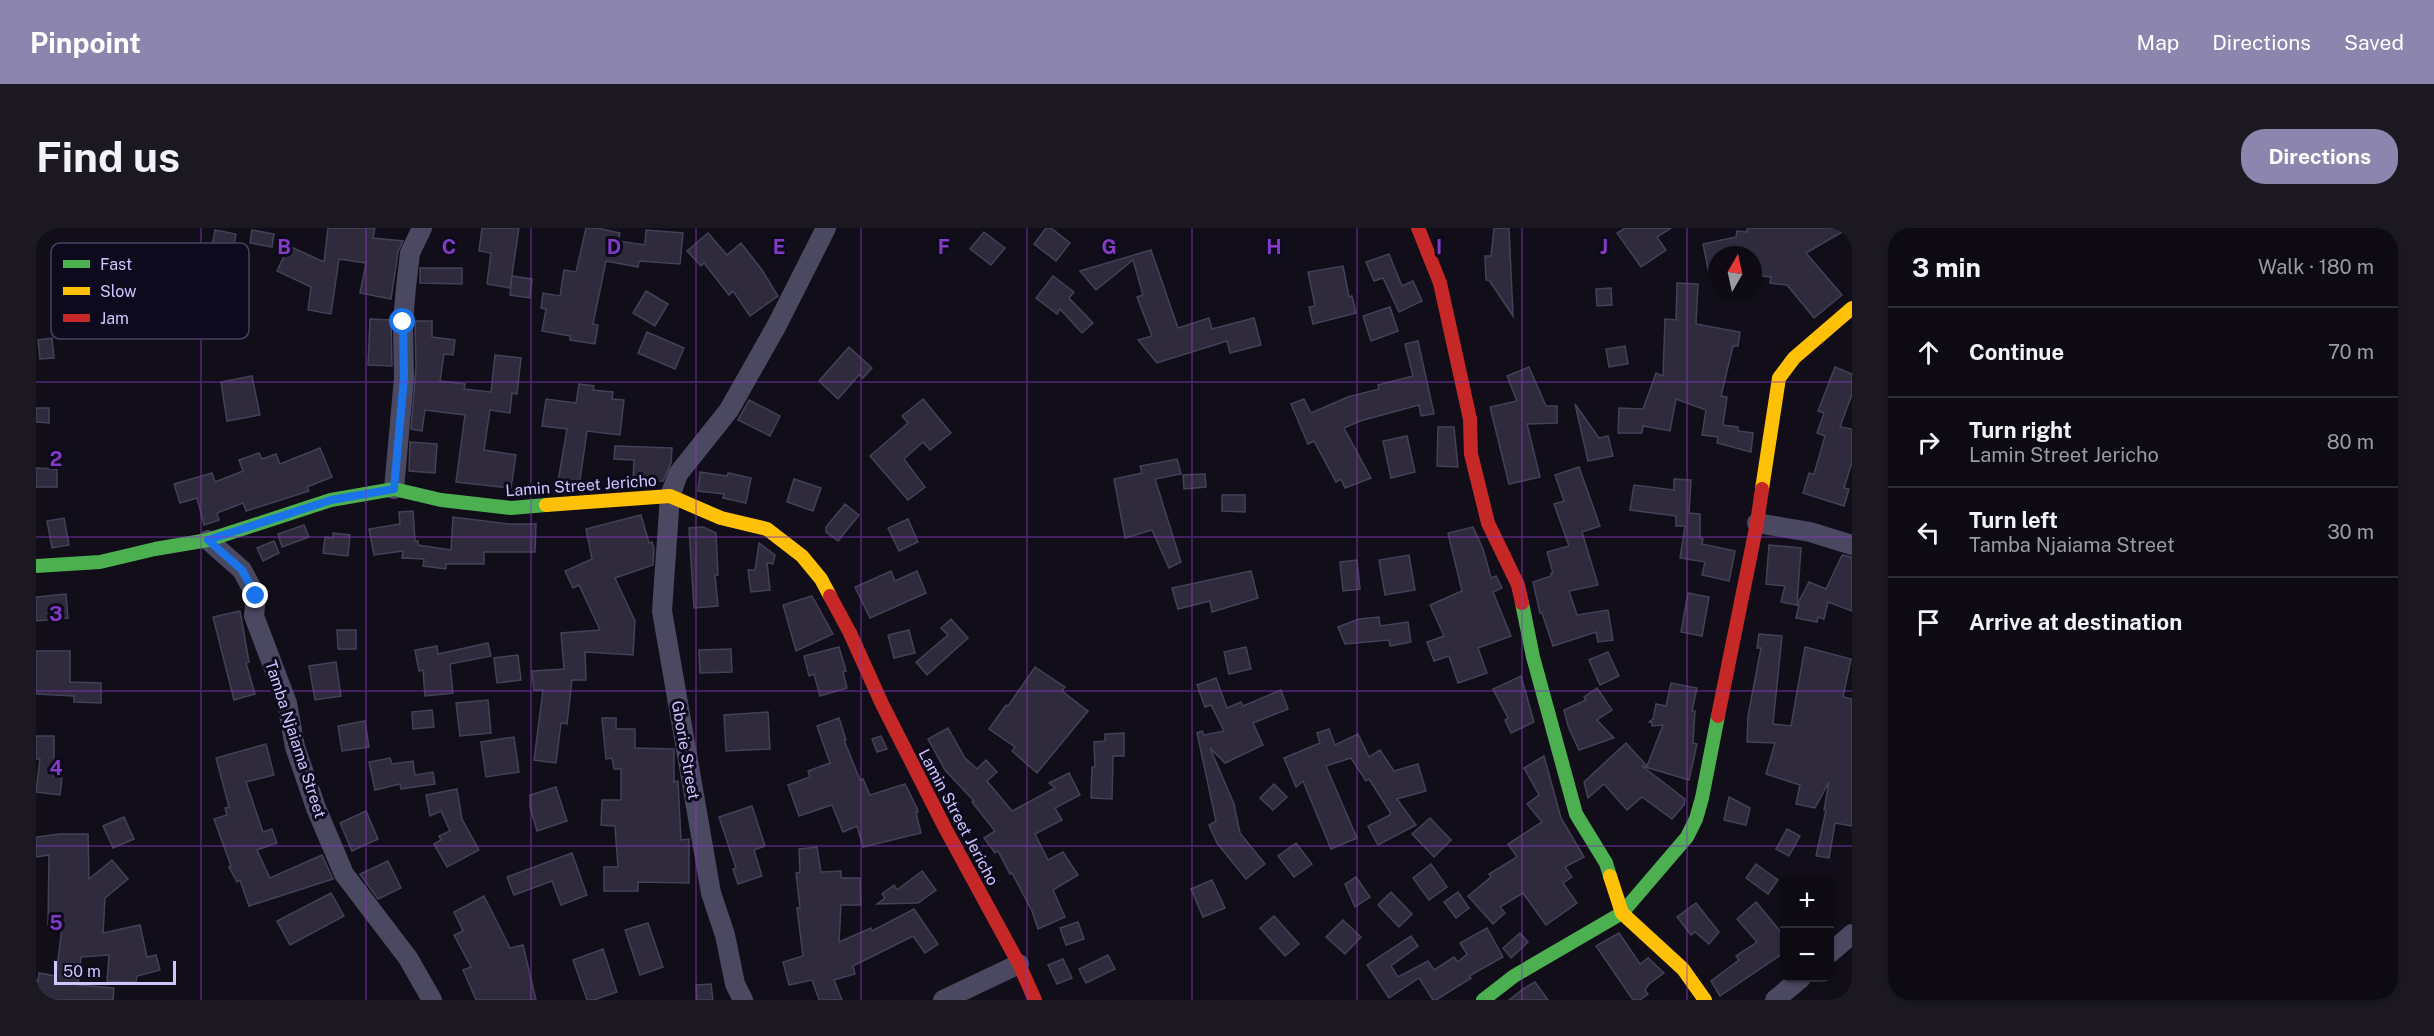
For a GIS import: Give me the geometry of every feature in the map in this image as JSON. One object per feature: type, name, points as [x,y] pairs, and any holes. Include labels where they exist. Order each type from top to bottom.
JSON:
[{"type":"street","points":[[394,489],[404,378],[403,322],[406,287],[410,254],[422,228]]},
{"type":"street","points":[[670,496],[678,474],[729,410],[777,326],[826,228]]},
{"type":"street","points":[[1418,228],[1440,283],[1470,418],[1471,454],[1488,523],[1518,585],[1533,657],[1576,814],[1606,863],[1622,913],[1683,969],[1705,1000]]},
{"type":"street","points":[[1483,1000],[1514,976],[1622,913],[1687,837],[1696,819],[1707,777],[1757,523],[1779,378],[1794,358],[1852,308]]},
{"type":"street","name":"Lamin Street Jericho","points":[[36,566],[100,561],[208,540],[331,500],[394,489],[441,500],[512,508],[670,496],[721,518],[767,529],[802,556],[821,579],[850,633],[882,704],[940,818],[1019,964],[1035,1000]]},
{"type":"street","name":"Gborie Street","points":[[670,496],[662,611],[711,893],[725,935],[735,984],[743,1000]]},
{"type":"street","points":[[1757,523],[1810,532],[1852,545]]},
{"type":"street","name":"Tamba Njaiama Street","points":[[208,540],[242,570],[256,596],[254,616],[287,702],[295,747],[316,808],[344,874],[408,958],[432,1000]]},
{"type":"street","points":[[1834,950],[1852,934]]},
{"type":"street","points":[[943,1000],[1019,964]]},
{"type":"street","points":[[1775,1000],[1796,982]]},
{"type":"building","points":[[328,228],[375,228],[373,238],[403,241],[398,252],[391,299],[360,293],[366,263],[339,259],[331,314],[308,310],[311,287],[277,271],[289,246],[324,262]]},
{"type":"building","points":[[482,228],[519,228],[510,288],[487,284],[491,253],[479,251]]},
{"type":"building","points":[[586,228],[620,233],[618,241],[645,245],[646,230],[683,233],[680,264],[639,261],[638,267],[606,261],[593,324],[598,325],[595,344],[570,340],[570,336],[542,331],[546,309],[541,308],[543,293],[560,296],[564,270],[576,272]]},
{"type":"building","points":[[1046,228],[1051,228],[1070,243],[1056,261],[1034,244]]},
{"type":"building","points":[[1494,228],[1509,228],[1513,316],[1489,280],[1486,280],[1485,256],[1491,256]]},
{"type":"building","points":[[1625,228],[1671,228],[1657,237],[1666,250],[1641,267],[1617,233]]},
{"type":"building","points":[[1747,228],[1849,228],[1806,253],[1842,295],[1814,318],[1787,285],[1770,283],[1771,277],[1762,276],[1762,246],[1708,246],[1708,269],[1703,244],[1736,237],[1737,231],[1747,232]]},
{"type":"building","points":[[215,230],[236,234],[234,243],[213,243]]},
{"type":"building","points":[[252,230],[274,234],[272,247],[250,243]]},
{"type":"building","points":[[984,232],[1005,248],[991,265],[970,249]]},
{"type":"building","points":[[708,233],[727,255],[741,243],[778,296],[750,316],[733,291],[729,295],[704,263],[701,266],[687,251]]},
{"type":"building","points":[[1151,250],[1178,328],[1209,318],[1212,329],[1254,318],[1261,345],[1230,353],[1227,341],[1157,363],[1138,340],[1152,336],[1137,297],[1143,295],[1133,260],[1096,290],[1080,271]]},
{"type":"building","points":[[1389,254],[1402,286],[1413,281],[1422,301],[1399,312],[1383,278],[1374,281],[1366,262]]},
{"type":"building","points":[[1343,266],[1349,297],[1352,296],[1356,313],[1313,324],[1309,307],[1315,306],[1308,272]]},
{"type":"building","points":[[420,268],[462,268],[462,284],[420,283]]},
{"type":"building","points":[[512,276],[532,279],[530,298],[510,295]]},
{"type":"building","points":[[1053,276],[1074,292],[1069,298],[1093,323],[1082,333],[1060,309],[1057,314],[1036,298]]},
{"type":"building","points":[[1677,283],[1698,284],[1696,324],[1740,332],[1738,346],[1733,346],[1721,396],[1727,397],[1723,425],[1738,427],[1738,431],[1753,433],[1751,452],[1717,443],[1718,437],[1702,435],[1706,410],[1676,399],[1670,431],[1643,426],[1642,433],[1618,433],[1619,408],[1643,409],[1656,373],[1663,376],[1665,319],[1676,320]]},
{"type":"building","points":[[1611,288],[1612,305],[1597,306],[1596,289]]},
{"type":"building","points":[[646,291],[668,304],[655,326],[633,313]]},
{"type":"building","points":[[1390,307],[1398,331],[1371,341],[1363,316]]},
{"type":"building","points":[[370,319],[391,320],[392,366],[368,365]]},
{"type":"building","points":[[415,321],[432,321],[432,337],[455,340],[453,355],[444,354],[440,381],[465,384],[464,389],[491,392],[495,355],[521,358],[517,394],[512,393],[510,413],[490,410],[484,450],[516,455],[511,488],[456,482],[465,415],[425,410],[422,431],[411,429],[416,367]]},
{"type":"building","points":[[647,332],[684,348],[675,369],[638,353]]},
{"type":"building","points":[[52,339],[54,358],[40,359],[38,340]]},
{"type":"building","points":[[1418,341],[1434,414],[1421,416],[1419,405],[1360,421],[1344,428],[1371,478],[1345,488],[1341,479],[1336,482],[1314,441],[1308,444],[1291,404],[1304,399],[1311,413],[1348,397],[1379,389],[1378,385],[1413,376],[1405,344]]},
{"type":"building","points":[[1625,346],[1628,364],[1609,367],[1606,349]]},
{"type":"building","points":[[849,347],[872,368],[863,378],[859,375],[838,399],[819,381]]},
{"type":"building","points":[[1529,367],[1546,406],[1557,406],[1557,423],[1527,424],[1540,477],[1509,484],[1490,407],[1517,401],[1507,376]]},
{"type":"building","points":[[1835,367],[1852,374],[1852,394],[1840,427],[1852,429],[1852,462],[1844,488],[1849,489],[1844,506],[1803,493],[1809,473],[1814,474],[1825,436],[1817,433],[1824,413],[1818,411]]},
{"type":"building","points":[[252,376],[260,415],[227,421],[221,382]]},
{"type":"building","points":[[579,384],[594,386],[593,390],[613,392],[612,399],[624,400],[620,435],[587,431],[579,487],[557,487],[567,429],[542,426],[546,399],[576,403]]},
{"type":"building","points":[[923,399],[951,433],[930,450],[923,442],[904,459],[925,487],[908,500],[870,456],[908,423],[902,416]]},
{"type":"building","points":[[749,400],[780,416],[770,436],[738,420]]},
{"type":"building","points":[[1575,404],[1599,438],[1608,436],[1613,456],[1588,461]]},
{"type":"building","points":[[36,408],[49,408],[49,423],[36,422]]},
{"type":"building","points":[[1438,427],[1454,427],[1458,467],[1437,466]]},
{"type":"building","points":[[1407,436],[1415,472],[1391,478],[1383,441]]},
{"type":"building","points":[[410,442],[437,444],[435,473],[409,471]]},
{"type":"building","points":[[615,446],[672,448],[671,463],[663,481],[633,482],[634,460],[614,459]]},
{"type":"building","points":[[320,448],[332,477],[307,487],[309,491],[246,511],[243,503],[217,513],[219,520],[204,525],[197,498],[180,503],[174,484],[212,473],[215,482],[243,471],[239,460],[259,453],[262,459],[276,454],[280,464]]},
{"type":"building","points":[[1177,459],[1181,474],[1155,479],[1181,562],[1169,568],[1152,530],[1125,538],[1114,479],[1142,473],[1140,466]]},
{"type":"building","points":[[1579,467],[1600,526],[1582,532],[1598,585],[1569,591],[1577,615],[1608,610],[1613,640],[1598,642],[1596,632],[1553,646],[1542,613],[1540,613],[1533,582],[1551,576],[1553,573],[1547,552],[1569,546],[1554,504],[1564,501],[1555,475]]},
{"type":"building","points":[[36,468],[57,469],[57,487],[36,487]]},
{"type":"building","points":[[700,472],[727,476],[728,473],[751,478],[746,503],[723,498],[724,494],[698,491]]},
{"type":"building","points":[[1205,474],[1206,487],[1184,489],[1183,475]]},
{"type":"building","points":[[794,479],[821,488],[813,511],[787,502]]},
{"type":"building","points":[[1674,479],[1691,480],[1689,513],[1700,514],[1702,544],[1735,551],[1729,581],[1702,575],[1705,562],[1680,558],[1685,526],[1676,526],[1676,516],[1630,510],[1634,485],[1674,490]]},
{"type":"building","points":[[1222,495],[1245,495],[1245,512],[1222,511]]},
{"type":"building","points":[[845,504],[859,515],[838,541],[826,532],[826,527]]},
{"type":"building","points":[[413,511],[415,541],[418,541],[418,545],[451,550],[453,517],[509,524],[536,524],[535,552],[484,552],[484,564],[446,564],[446,569],[423,566],[424,559],[402,558],[403,551],[374,555],[369,529],[400,524],[399,512]]},
{"type":"building","points":[[641,515],[649,543],[652,542],[654,548],[653,565],[615,578],[635,621],[633,655],[585,652],[586,680],[572,680],[567,724],[561,723],[556,763],[534,760],[543,690],[534,690],[532,671],[564,669],[561,633],[600,630],[579,585],[573,588],[565,571],[592,559],[586,529]]},
{"type":"building","points":[[64,518],[69,545],[52,548],[47,521]]},
{"type":"building","points":[[908,519],[918,542],[899,551],[888,528]]},
{"type":"building","points":[[304,525],[309,537],[282,547],[278,534]]},
{"type":"building","points":[[703,527],[716,533],[718,575],[715,575],[718,606],[694,608],[689,528]]},
{"type":"building","points":[[1473,527],[1483,549],[1491,578],[1496,576],[1502,588],[1493,592],[1511,636],[1478,648],[1487,673],[1458,683],[1449,656],[1434,661],[1427,642],[1444,636],[1430,605],[1462,591],[1448,533]]},
{"type":"building","points":[[333,533],[350,535],[348,556],[323,553],[325,537],[333,538]]},
{"type":"building","points":[[274,541],[279,553],[263,561],[257,548]]},
{"type":"building","points":[[759,543],[775,555],[773,564],[767,563],[770,590],[751,592],[748,570],[755,570]]},
{"type":"building","points":[[1769,545],[1801,548],[1797,605],[1781,602],[1785,586],[1766,584]]},
{"type":"building","points":[[1409,555],[1415,590],[1385,595],[1379,560]]},
{"type":"building","points":[[1842,555],[1852,557],[1852,611],[1828,602],[1824,619],[1818,617],[1817,622],[1796,618],[1799,605],[1797,605],[1809,582],[1826,589]]},
{"type":"building","points":[[1357,560],[1360,589],[1343,591],[1340,562]]},
{"type":"building","points":[[891,571],[895,581],[917,571],[926,593],[870,618],[855,587]]},
{"type":"building","points":[[1251,571],[1258,598],[1212,612],[1210,601],[1178,609],[1172,588]]},
{"type":"building","points":[[1688,593],[1709,597],[1702,636],[1681,632]]},
{"type":"building","points":[[66,594],[68,618],[36,621],[36,597]]},
{"type":"building","points":[[812,596],[833,634],[796,651],[783,605]]},
{"type":"building","points":[[240,611],[249,662],[246,663],[255,694],[234,700],[213,617]]},
{"type":"building","points":[[1379,617],[1380,626],[1408,622],[1411,642],[1390,646],[1389,640],[1345,644],[1338,627],[1359,619]]},
{"type":"building","points":[[951,619],[968,638],[927,675],[916,662],[948,635],[941,628]]},
{"type":"building","points":[[337,630],[356,630],[356,649],[338,649]]},
{"type":"building","points":[[909,630],[915,653],[894,658],[888,635]]},
{"type":"building","points":[[1759,634],[1782,636],[1773,724],[1791,726],[1805,647],[1851,659],[1843,697],[1852,699],[1852,826],[1835,823],[1829,858],[1816,856],[1826,810],[1824,810],[1829,782],[1815,808],[1796,804],[1800,785],[1766,774],[1775,743],[1747,742],[1748,716],[1761,648],[1757,648]]},
{"type":"building","points":[[488,643],[491,656],[450,664],[453,693],[425,696],[423,670],[419,671],[415,650],[437,646],[438,654]]},
{"type":"building","points":[[839,647],[846,671],[843,672],[847,688],[820,696],[814,674],[809,676],[804,656]]},
{"type":"building","points":[[1246,647],[1251,669],[1229,674],[1224,652]]},
{"type":"building","points":[[731,649],[732,672],[700,673],[699,650]]},
{"type":"building","points":[[36,651],[70,651],[70,682],[101,683],[101,703],[74,702],[74,696],[36,694]]},
{"type":"building","points":[[1608,652],[1619,676],[1600,685],[1589,660]]},
{"type":"building","points":[[518,655],[521,680],[497,683],[494,658]]},
{"type":"building","points":[[336,662],[341,696],[315,700],[309,666]]},
{"type":"building","points":[[1035,667],[1065,687],[1062,691],[1088,711],[1037,773],[1012,751],[1015,747],[989,729]]},
{"type":"building","points":[[1521,676],[1534,722],[1511,733],[1505,720],[1508,718],[1493,689]]},
{"type":"building","points":[[1216,678],[1227,708],[1241,702],[1243,706],[1281,690],[1288,709],[1253,723],[1263,745],[1225,763],[1210,748],[1234,804],[1240,833],[1265,864],[1246,879],[1217,843],[1209,825],[1216,821],[1197,733],[1202,731],[1204,735],[1224,731],[1211,705],[1205,707],[1197,685]]},
{"type":"building","points":[[1671,683],[1697,688],[1692,711],[1695,711],[1693,743],[1697,744],[1689,780],[1642,766],[1685,799],[1684,805],[1672,819],[1642,797],[1627,810],[1604,784],[1588,798],[1584,782],[1626,743],[1647,766],[1663,725],[1652,726],[1649,722],[1653,719],[1656,704],[1666,706]]},
{"type":"building","points":[[1597,688],[1612,710],[1597,720],[1614,738],[1579,750],[1568,726],[1564,710],[1586,700],[1584,697]]},
{"type":"building","points":[[488,700],[491,733],[460,736],[456,703]]},
{"type":"building","points":[[432,710],[434,727],[413,729],[412,712]]},
{"type":"building","points":[[768,712],[770,749],[726,751],[724,715]]},
{"type":"building","points":[[602,718],[616,718],[616,729],[635,729],[635,748],[674,749],[674,782],[678,781],[681,840],[689,839],[689,883],[638,882],[638,891],[604,891],[604,867],[618,867],[615,826],[601,825],[602,800],[621,800],[621,769],[614,769],[612,758],[606,759]]},
{"type":"building","points":[[839,718],[846,740],[844,740],[860,780],[863,779],[870,795],[905,784],[917,808],[921,833],[863,847],[857,826],[843,832],[832,805],[799,816],[788,785],[810,777],[808,771],[830,763],[817,726]]},
{"type":"building","points":[[365,721],[369,747],[342,751],[338,726]]},
{"type":"building","points":[[948,728],[965,758],[977,769],[986,760],[997,772],[987,781],[1012,811],[1055,788],[1049,783],[1069,773],[1080,795],[1055,808],[1062,820],[1035,834],[1048,860],[1063,852],[1078,875],[1053,890],[1065,917],[1038,929],[1032,911],[1012,873],[1010,874],[998,851],[995,853],[984,838],[995,831],[972,802],[974,801],[945,770],[928,739]]},
{"type":"building","points":[[1329,729],[1335,745],[1358,734],[1369,757],[1380,750],[1394,771],[1418,764],[1426,791],[1397,799],[1416,825],[1378,845],[1368,826],[1390,815],[1390,812],[1369,779],[1366,781],[1351,758],[1326,766],[1357,838],[1331,849],[1303,781],[1296,787],[1284,758],[1320,743],[1317,733]]},
{"type":"building","points":[[1124,733],[1124,756],[1113,756],[1112,799],[1091,798],[1092,767],[1095,767],[1094,742],[1105,741],[1105,734]]},
{"type":"building","points":[[36,736],[54,736],[54,777],[62,778],[60,795],[36,792],[40,759],[36,759]]},
{"type":"building","points":[[881,736],[887,749],[877,752],[872,739]]},
{"type":"building","points":[[514,737],[519,772],[486,777],[481,742]]},
{"type":"building","points":[[266,744],[274,775],[246,782],[263,832],[272,829],[277,843],[257,850],[270,878],[322,855],[333,879],[249,906],[240,880],[237,882],[229,867],[231,866],[214,819],[227,815],[225,808],[229,807],[216,758]]},
{"type":"building","points":[[1544,756],[1561,818],[1584,857],[1565,867],[1572,877],[1563,883],[1577,903],[1546,925],[1523,893],[1500,907],[1505,913],[1493,924],[1468,896],[1491,877],[1489,874],[1517,857],[1508,844],[1542,822],[1527,804],[1539,795],[1524,768]]},
{"type":"building","points":[[390,758],[392,764],[413,761],[415,775],[433,772],[435,784],[401,789],[400,784],[375,790],[369,762]]},
{"type":"building","points":[[1274,784],[1287,797],[1273,810],[1260,798]]},
{"type":"building","points":[[556,787],[567,821],[537,831],[530,807],[530,795]]},
{"type":"building","points":[[457,789],[462,819],[479,850],[447,867],[434,844],[441,840],[439,836],[450,831],[441,811],[430,816],[426,795]]},
{"type":"building","points":[[1729,797],[1750,808],[1746,825],[1724,820]]},
{"type":"building","points":[[752,806],[765,846],[754,850],[762,876],[738,884],[733,869],[736,868],[719,817]]},
{"type":"building","points":[[366,811],[378,839],[352,851],[340,823]]},
{"type":"building","points":[[124,817],[134,839],[113,848],[103,826]]},
{"type":"building","points":[[1430,818],[1451,840],[1434,857],[1412,834]]},
{"type":"building","points":[[1787,829],[1800,836],[1789,856],[1776,849]]},
{"type":"building","points":[[88,834],[89,879],[112,860],[128,879],[105,898],[103,933],[140,925],[147,957],[156,955],[160,970],[137,976],[136,982],[107,981],[109,955],[81,957],[78,985],[114,988],[113,1000],[36,1000],[36,980],[38,981],[39,973],[56,976],[62,927],[48,926],[49,855],[36,857],[36,837]]},
{"type":"building","points":[[1296,843],[1312,864],[1294,877],[1278,856]]},
{"type":"building","points":[[817,847],[821,872],[841,871],[841,878],[860,878],[861,905],[841,905],[839,942],[871,928],[872,931],[914,909],[938,944],[925,953],[913,936],[853,966],[855,974],[834,980],[842,1000],[819,1000],[812,980],[789,985],[783,962],[803,956],[797,908],[800,908],[796,873],[800,872],[799,849]]},
{"type":"building","points":[[572,853],[587,895],[561,905],[552,881],[514,895],[507,877]]},
{"type":"building","points":[[388,861],[401,888],[378,899],[360,874]]},
{"type":"building","points":[[1431,864],[1447,887],[1429,900],[1413,878]]},
{"type":"building","points":[[1756,864],[1778,880],[1768,894],[1746,878]]},
{"type":"building","points":[[922,871],[936,890],[918,903],[877,904],[885,898],[882,894],[894,885],[897,890]]},
{"type":"building","points":[[1356,877],[1370,897],[1355,907],[1345,884]]},
{"type":"building","points":[[1212,880],[1225,908],[1203,917],[1191,889]]},
{"type":"building","points":[[1391,892],[1412,914],[1399,927],[1378,905]]},
{"type":"building","points":[[1458,892],[1469,908],[1456,918],[1444,902]]},
{"type":"building","points":[[331,893],[344,916],[290,945],[277,921]]},
{"type":"building","points":[[484,896],[510,948],[523,945],[536,1000],[476,1000],[463,970],[471,967],[454,935],[463,931],[454,912]]},
{"type":"building","points":[[1756,902],[1780,931],[1780,955],[1720,996],[1711,981],[1739,960],[1736,956],[1757,942],[1737,919]]},
{"type":"building","points":[[1696,903],[1719,932],[1709,944],[1695,932],[1691,935],[1677,917]]},
{"type":"building","points":[[1274,916],[1299,944],[1285,956],[1260,928]]},
{"type":"building","points":[[1343,920],[1361,937],[1345,954],[1326,937]]},
{"type":"building","points":[[1078,922],[1084,939],[1066,945],[1060,928]]},
{"type":"building","points":[[648,923],[663,967],[640,975],[625,930]]},
{"type":"building","points":[[1487,928],[1503,957],[1469,976],[1471,978],[1436,1000],[1433,1000],[1419,978],[1389,998],[1367,965],[1411,936],[1418,946],[1391,966],[1398,977],[1428,961],[1434,970],[1454,957],[1458,962],[1467,954],[1460,943]]},
{"type":"building","points":[[1520,933],[1528,942],[1511,958],[1503,948]]},
{"type":"building","points":[[1619,933],[1640,964],[1648,958],[1664,973],[1649,984],[1645,990],[1648,994],[1640,1000],[1633,1000],[1596,946]]},
{"type":"building","points":[[603,949],[617,992],[594,1000],[587,1000],[573,960]]},
{"type":"building","points":[[1108,955],[1115,969],[1086,983],[1079,969]]},
{"type":"building","points":[[1063,959],[1072,978],[1057,984],[1048,965]]},
{"type":"building","points":[[1535,982],[1548,1000],[1509,1000],[1523,989]]},
{"type":"building","points":[[711,984],[713,1000],[697,1000],[696,985]]},
{"type":"traffic: fast","points":[[36,566],[100,562],[208,540],[331,500],[394,489],[441,500],[511,508],[546,505]]},
{"type":"traffic: fast","points":[[1522,603],[1533,657],[1576,814],[1606,863],[1610,876]]},
{"type":"traffic: fast","points":[[1483,1000],[1514,976],[1622,913],[1687,837],[1696,819],[1702,798],[1718,716]]},
{"type":"traffic: slow","points":[[1762,489],[1779,378],[1794,358],[1852,308]]},
{"type":"traffic: slow","points":[[546,505],[670,496],[721,518],[767,529],[802,556],[821,579],[830,596]]},
{"type":"traffic: slow","points":[[1610,876],[1622,913],[1683,969],[1705,1000]]},
{"type":"traffic: jam","points":[[1418,228],[1440,283],[1470,419],[1471,454],[1488,523],[1518,585],[1522,603]]},
{"type":"traffic: jam","points":[[1718,716],[1762,489]]},
{"type":"traffic: jam","points":[[830,596],[850,633],[882,704],[945,828],[1019,964],[1035,1000]]},
{"type":"route","points":[[256,596],[242,570],[208,540],[331,500],[394,489],[404,378],[403,322]]}]
